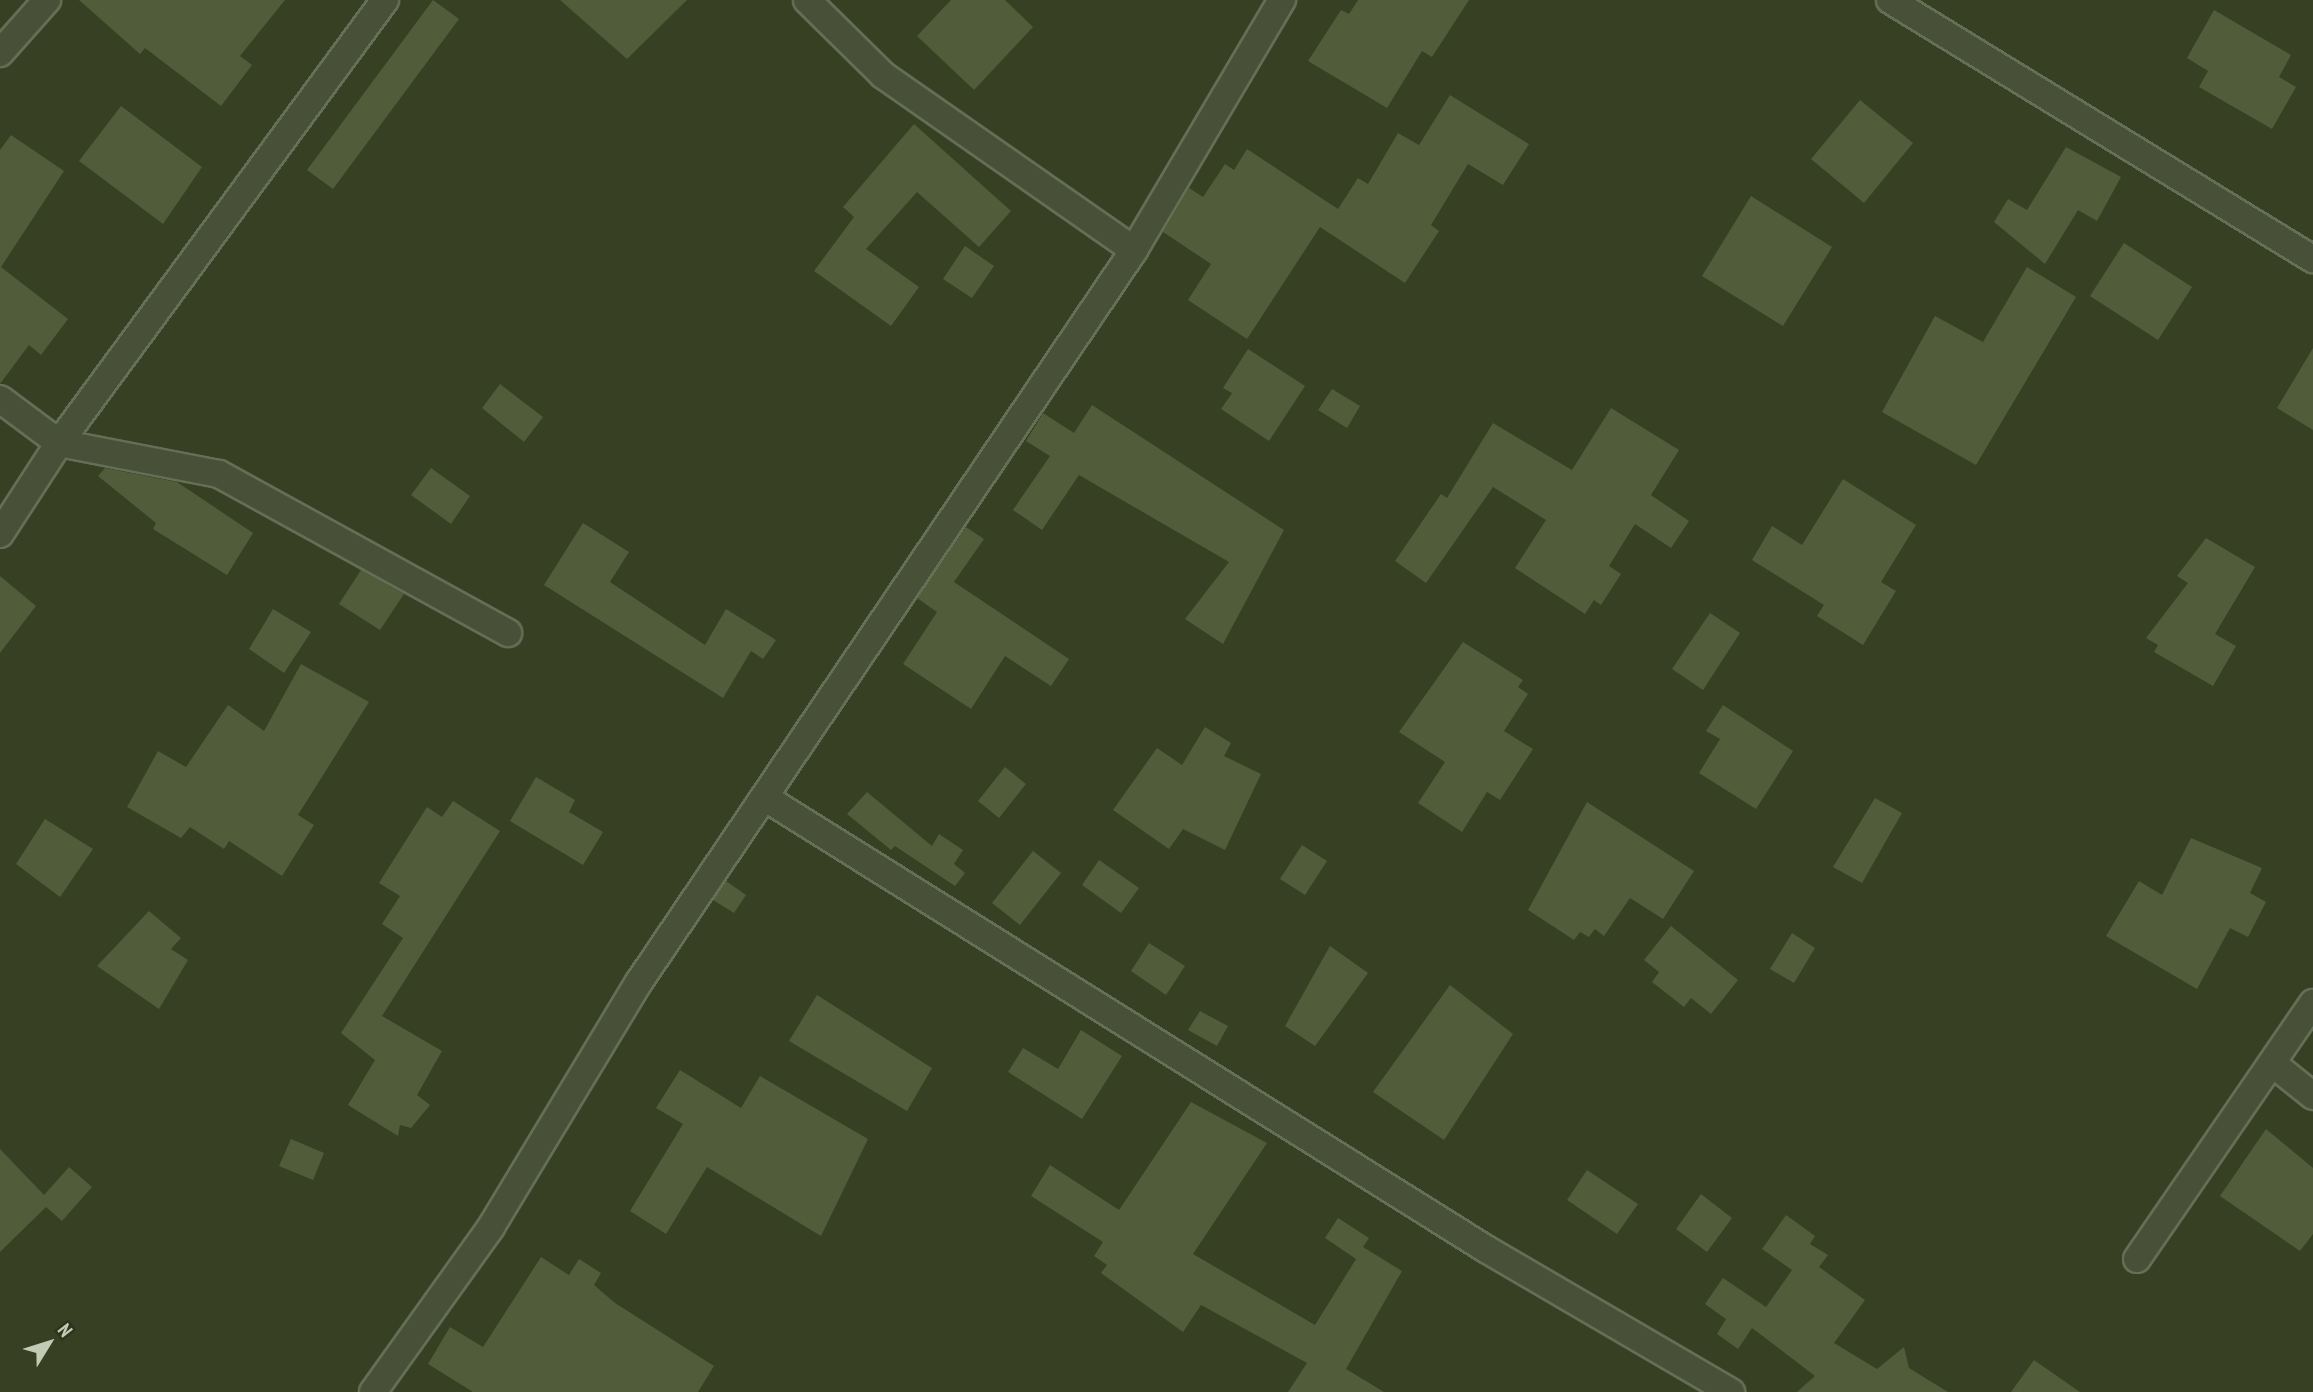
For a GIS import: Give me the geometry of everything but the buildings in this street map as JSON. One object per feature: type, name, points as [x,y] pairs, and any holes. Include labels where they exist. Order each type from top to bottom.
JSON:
[{"type":"street","points":[[0,53],[47,0]]},
{"type":"street","points":[[0,534],[59,443],[385,0]]},
{"type":"street","points":[[807,0],[883,75],[1134,250]]},
{"type":"street","points":[[373,1392],[491,1227],[639,982],[1134,250],[1282,0]]},
{"type":"street","points":[[1890,0],[2313,259]]},
{"type":"street","points":[[0,399],[59,443],[219,474],[508,633]]},
{"type":"street","points":[[764,797],[1486,1249],[1731,1392]]},
{"type":"street","points":[[2137,1259],[2313,1003]]},
{"type":"street","points":[[2272,1063],[2313,1096]]}]
